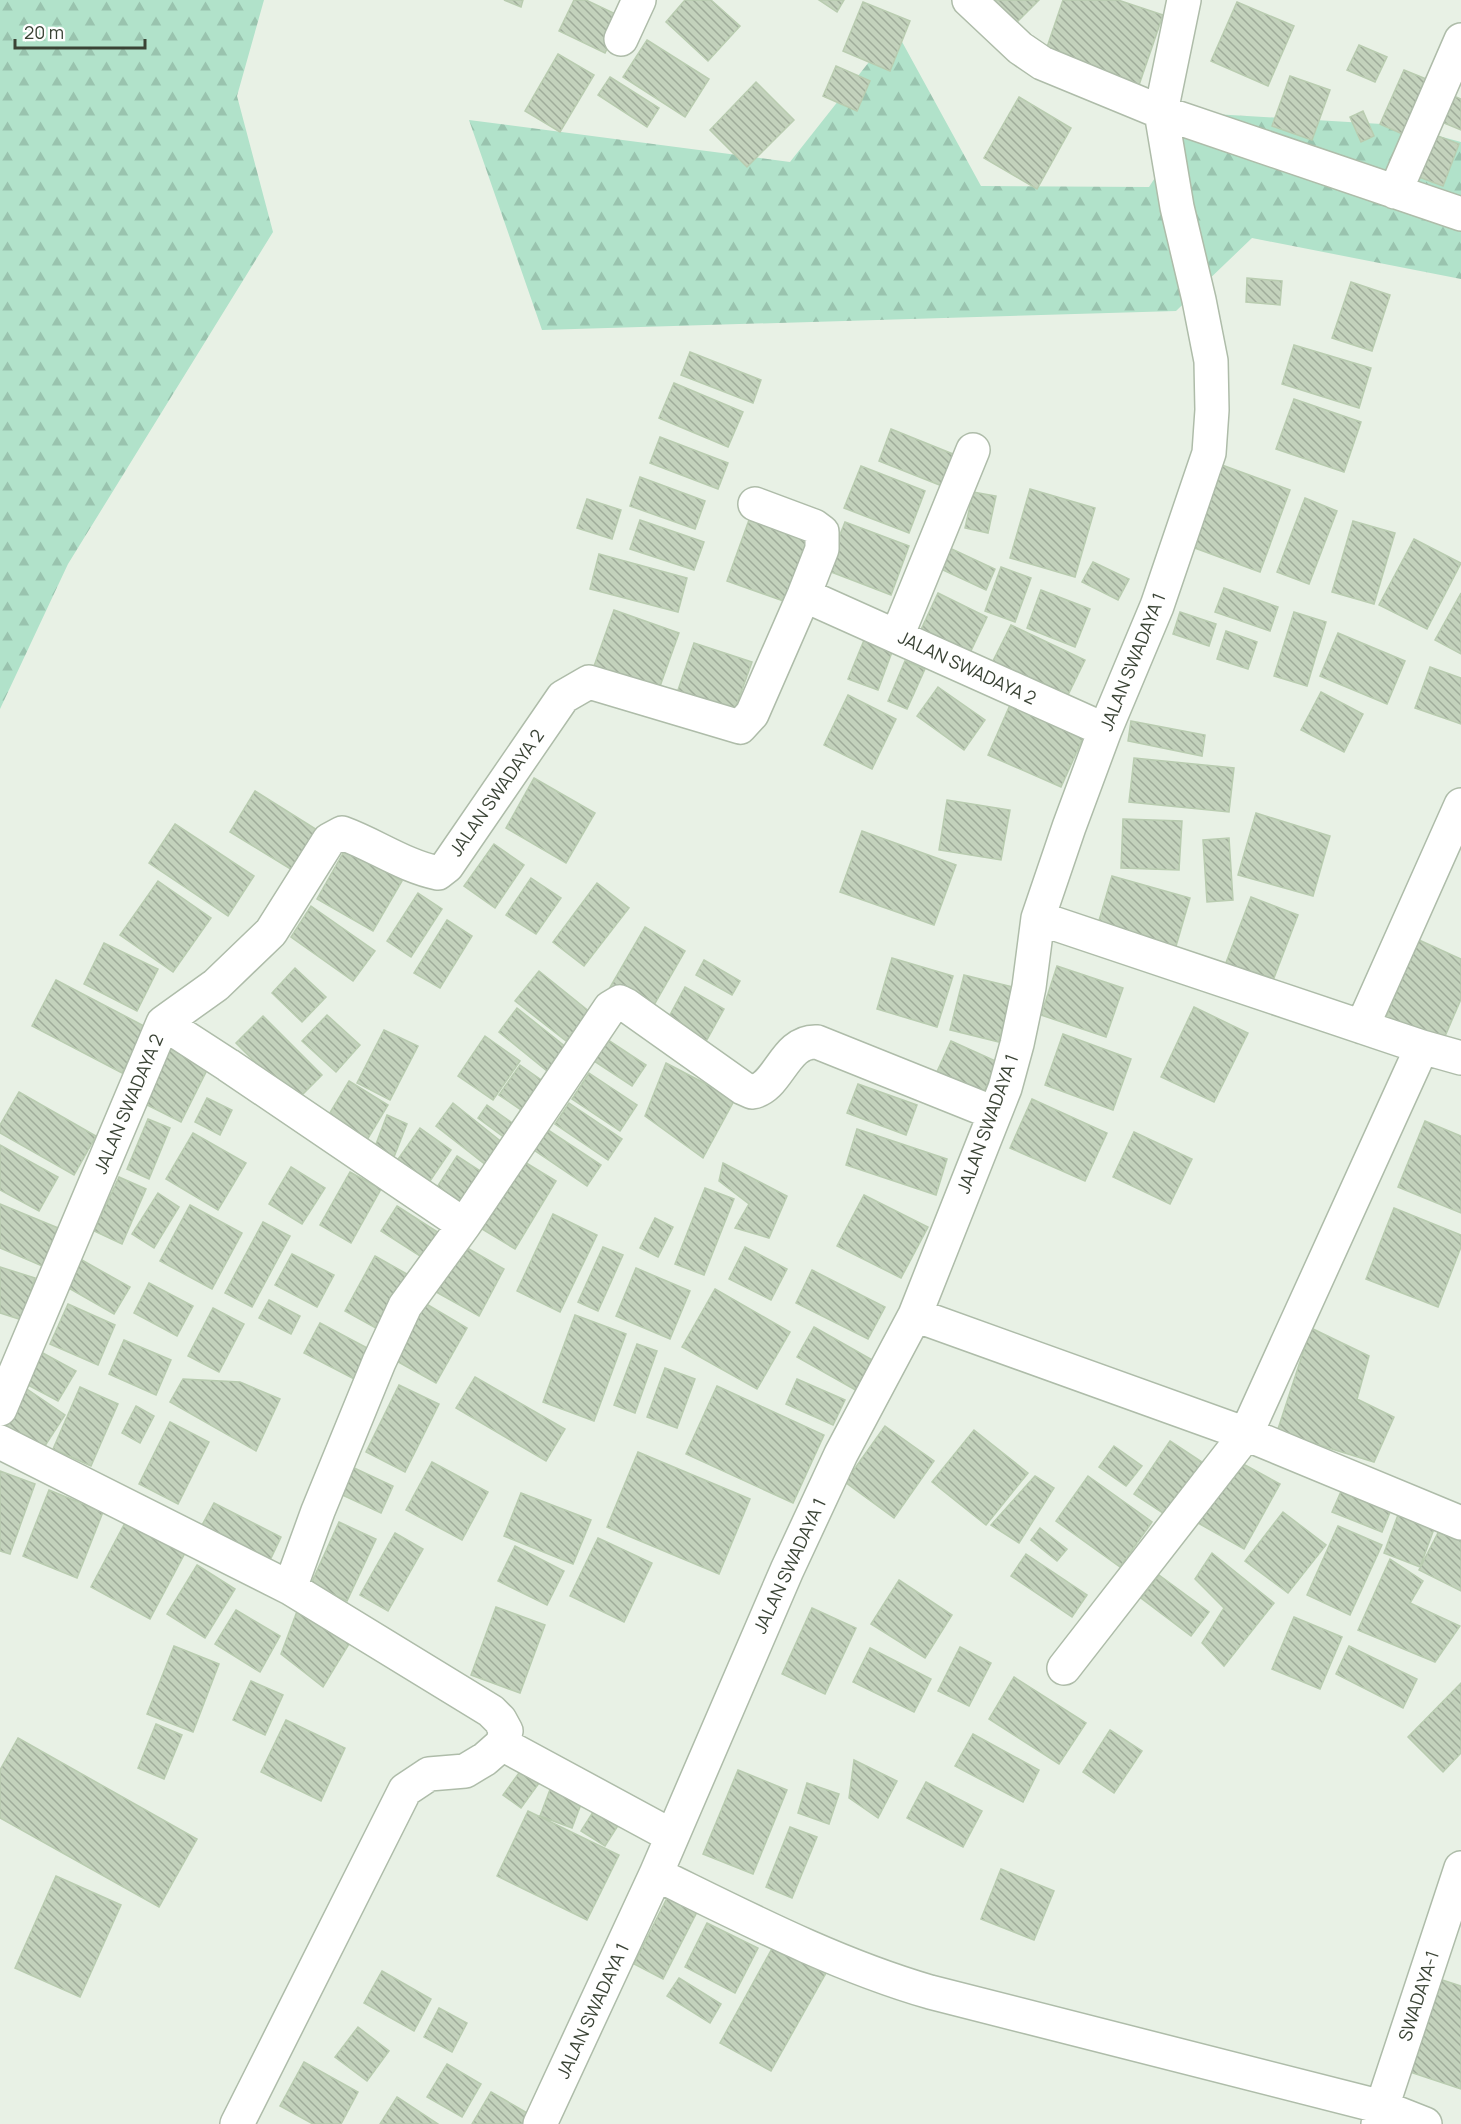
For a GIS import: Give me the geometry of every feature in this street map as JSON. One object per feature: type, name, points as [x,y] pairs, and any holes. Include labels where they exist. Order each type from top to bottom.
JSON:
[{"type":"street","points":[[621,39],[639,0]]},
{"type":"street","points":[[969,0],[1020,48],[1042,63],[1161,112],[1461,214]]},
{"type":"street","name":"JALAN SWADAYA 1","points":[[540,2124],[656,1874],[787,1570],[841,1454],[915,1315],[1005,1088],[1029,987],[1038,918],[1105,730],[1156,606],[1209,453],[1212,410],[1211,362],[1177,207],[1161,112],[1184,0]]},
{"type":"street","points":[[1395,192],[1461,40]]},
{"type":"street","points":[[897,636],[973,450]]},
{"type":"street","points":[[755,504],[814,526],[822,532],[822,549],[804,595]]},
{"type":"street","name":"JALAN SWADAYA 2","points":[[0,1409],[163,1023],[216,985],[271,932],[329,840],[342,833],[417,868],[438,873],[447,866],[563,697],[589,682],[740,727],[752,714],[804,595],[1105,730]]},
{"type":"street","points":[[1362,1027],[1461,805]]},
{"type":"street","points":[[1038,918],[1461,1059]]},
{"type":"street","points":[[290,1588],[318,1511],[379,1362],[405,1306],[464,1225],[610,1008],[620,1002],[626,1005],[743,1088],[752,1092],[763,1088],[800,1046],[808,1042],[817,1042],[994,1113]]},
{"type":"street","points":[[163,1023],[464,1225]]},
{"type":"street","points":[[1064,1668],[1246,1434],[1422,1047]]},
{"type":"street","points":[[915,1315],[1246,1434],[1461,1523]]},
{"type":"street","points":[[0,1442],[290,1588],[491,1711],[506,1731],[502,1744],[486,1759],[465,1771],[429,1774],[405,1790],[237,2124]]},
{"type":"street","points":[[502,1744],[672,1836]]},
{"type":"street","name":"SWADAYA-1","points":[[1380,2115],[1461,1868]]},
{"type":"street","points":[[656,1874],[771,1931],[892,1981],[1380,2115],[1425,2124]]},
{"type":"green space","points":[[0,0],[264,0],[237,96],[273,232],[68,564],[0,709]]},
{"type":"green space","points":[[895,29],[981,186],[1149,187],[1197,113],[1398,125],[1461,142],[1461,279],[1252,238],[1176,311],[542,330],[469,120],[790,162]]},
{"type":"building","points":[[504,0],[523,0],[521,7]]},
{"type":"building","points":[[574,0],[586,0],[622,17],[605,53],[559,31]]},
{"type":"building","points":[[685,0],[711,0],[740,26],[708,61],[666,22]]},
{"type":"building","points":[[819,0],[844,0],[837,12]]},
{"type":"building","points":[[979,0],[1039,0],[1009,30]]},
{"type":"building","points":[[1063,0],[1118,0],[1163,15],[1138,88],[1044,56]]},
{"type":"building","points":[[863,2],[910,21],[890,71],[843,51]]},
{"type":"building","points":[[1237,2],[1294,26],[1268,86],[1211,61]]},
{"type":"building","points":[[647,40],[709,79],[685,117],[623,77]]},
{"type":"building","points":[[1359,45],[1387,57],[1375,82],[1347,70]]},
{"type":"building","points":[[558,54],[594,75],[560,132],[525,111]]},
{"type":"building","points":[[836,66],[870,81],[857,111],[823,96]]},
{"type":"building","points":[[1404,70],[1431,81],[1407,136],[1380,124]]},
{"type":"building","points":[[1290,76],[1330,90],[1312,140],[1272,126]]},
{"type":"building","points":[[610,77],[659,108],[647,127],[598,95]]},
{"type":"building","points":[[756,82],[794,120],[747,167],[710,130]]},
{"type":"building","points":[[1449,94],[1461,99],[1461,130],[1437,120]]},
{"type":"building","points":[[1019,97],[1071,128],[1037,189],[984,158]]},
{"type":"building","points":[[1363,111],[1374,136],[1361,142],[1350,117]]},
{"type":"building","points":[[1427,132],[1459,144],[1443,186],[1411,174]]},
{"type":"building","points":[[1247,278],[1282,281],[1280,305],[1246,302]]},
{"type":"building","points":[[1351,282],[1390,295],[1372,351],[1332,338]]},
{"type":"building","points":[[1294,345],[1371,368],[1359,408],[1282,384]]},
{"type":"building","points":[[690,352],[761,380],[753,403],[681,375]]},
{"type":"building","points":[[674,383],[743,412],[728,447],[659,418]]},
{"type":"building","points":[[1294,399],[1361,422],[1344,472],[1276,449]]},
{"type":"building","points":[[891,429],[958,456],[947,488],[879,461]]},
{"type":"building","points":[[660,437],[728,463],[718,489],[650,463]]},
{"type":"building","points":[[1222,465],[1290,490],[1260,572],[1192,547]]},
{"type":"building","points":[[861,466],[925,491],[909,533],[844,508]]},
{"type":"building","points":[[640,477],[705,501],[695,529],[630,506]]},
{"type":"building","points":[[1030,489],[1095,508],[1075,577],[1010,558]]},
{"type":"building","points":[[973,492],[996,496],[988,533],[965,528]]},
{"type":"building","points":[[1305,498],[1337,511],[1309,584],[1277,572]]},
{"type":"building","points":[[587,499],[621,510],[612,539],[577,528]]},
{"type":"building","points":[[640,520],[704,542],[694,570],[630,549]]},
{"type":"building","points":[[749,520],[814,543],[792,604],[727,581]]},
{"type":"building","points":[[1353,521],[1395,533],[1374,604],[1332,592]]},
{"type":"building","points":[[845,522],[909,546],[891,595],[826,570]]},
{"type":"building","points":[[1414,539],[1461,563],[1427,629],[1379,605]]},
{"type":"building","points":[[941,544],[995,569],[986,590],[932,565]]},
{"type":"building","points":[[599,554],[687,578],[678,612],[590,589]]},
{"type":"building","points":[[1093,562],[1129,579],[1118,600],[1082,582]]},
{"type":"building","points":[[1001,567],[1031,578],[1015,622],[985,611]]},
{"type":"building","points":[[1224,588],[1278,607],[1270,631],[1215,612]]},
{"type":"building","points":[[1041,590],[1090,609],[1075,647],[1027,628]]},
{"type":"building","points":[[938,593],[987,617],[968,657],[919,634]]},
{"type":"building","points":[[1461,593],[1461,654],[1435,640]]},
{"type":"building","points":[[614,610],[679,633],[658,692],[593,669]]},
{"type":"building","points":[[1180,612],[1216,624],[1209,646],[1173,634]]},
{"type":"building","points":[[1294,612],[1326,622],[1307,686],[1274,676]]},
{"type":"building","points":[[1011,625],[1085,660],[1066,699],[992,663]]},
{"type":"building","points":[[1226,631],[1257,642],[1248,669],[1217,659]]},
{"type":"building","points":[[867,633],[895,644],[878,690],[848,679]]},
{"type":"building","points":[[1338,633],[1405,661],[1387,704],[1320,676]]},
{"type":"building","points":[[694,643],[752,662],[733,715],[676,696]]},
{"type":"building","points":[[905,661],[925,669],[907,709],[888,701]]},
{"type":"building","points":[[1430,667],[1461,678],[1461,724],[1415,708]]},
{"type":"building","points":[[938,687],[985,720],[964,750],[917,716]]},
{"type":"building","points":[[1321,692],[1363,714],[1344,752],[1301,730]]},
{"type":"building","points":[[848,695],[896,719],[872,769],[824,745]]},
{"type":"building","points":[[1010,705],[1083,738],[1061,787],[988,755]]},
{"type":"building","points":[[1131,721],[1205,735],[1202,756],[1128,741]]},
{"type":"building","points":[[1134,758],[1234,768],[1229,812],[1129,802]]},
{"type":"building","points":[[534,778],[595,813],[566,863],[506,828]]},
{"type":"building","points":[[255,791],[322,833],[297,873],[230,832]]},
{"type":"building","points":[[947,800],[1010,810],[1001,860],[939,850]]},
{"type":"building","points":[[1256,813],[1330,836],[1313,896],[1238,875]]},
{"type":"building","points":[[1123,819],[1182,821],[1179,870],[1121,868]]},
{"type":"building","points":[[175,824],[254,876],[228,916],[149,863]]},
{"type":"building","points":[[862,831],[956,865],[934,925],[840,892]]},
{"type":"building","points":[[1229,838],[1233,900],[1207,902],[1203,840]]},
{"type":"building","points":[[494,844],[524,865],[495,908],[464,886]]},
{"type":"building","points":[[346,848],[402,881],[373,931],[317,899]]},
{"type":"building","points":[[1112,876],[1190,898],[1174,953],[1096,931]]},
{"type":"building","points":[[531,878],[561,898],[536,934],[506,915]]},
{"type":"building","points":[[158,881],[211,918],[173,972],[120,935]]},
{"type":"building","points":[[597,883],[629,908],[584,966],[553,942]]},
{"type":"building","points":[[418,893],[442,909],[411,957],[387,941]]},
{"type":"building","points":[[1251,897],[1298,915],[1269,991],[1222,973]]},
{"type":"building","points":[[311,906],[375,951],[353,981],[291,937]]},
{"type":"building","points":[[447,920],[472,936],[440,988],[414,973]]},
{"type":"building","points":[[645,927],[685,951],[650,1012],[609,989]]},
{"type":"building","points":[[1419,940],[1461,959],[1461,999],[1443,1041],[1386,1017]]},
{"type":"building","points":[[104,943],[158,969],[137,1011],[84,984]]},
{"type":"building","points":[[892,958],[953,976],[937,1027],[877,1009]]},
{"type":"building","points":[[704,960],[740,981],[732,995],[696,975]]},
{"type":"building","points":[[1057,966],[1123,988],[1106,1037],[1041,1015]]},
{"type":"building","points":[[295,968],[326,997],[302,1022],[272,993]]},
{"type":"building","points":[[539,971],[590,1012],[566,1041],[515,1001]]},
{"type":"building","points":[[964,975],[1013,987],[999,1042],[950,1030]]},
{"type":"building","points":[[56,980],[146,1027],[122,1073],[32,1026]]},
{"type":"building","points":[[685,987],[724,1009],[704,1045],[665,1024]]},
{"type":"building","points":[[1194,1007],[1248,1033],[1214,1102],[1161,1077]]},
{"type":"building","points":[[517,1008],[566,1047],[547,1071],[499,1032]]},
{"type":"building","points":[[327,1015],[360,1045],[336,1072],[302,1041]]},
{"type":"building","points":[[263,1016],[322,1075],[295,1102],[236,1043]]},
{"type":"building","points":[[384,1030],[418,1046],[390,1100],[357,1083]]},
{"type":"building","points":[[1063,1034],[1131,1059],[1113,1110],[1045,1085]]},
{"type":"building","points":[[485,1036],[520,1061],[493,1100],[458,1076]]},
{"type":"building","points":[[608,1040],[646,1065],[632,1086],[594,1061]]},
{"type":"building","points":[[951,1041],[998,1062],[982,1096],[935,1076]]},
{"type":"building","points":[[165,1046],[208,1068],[181,1122],[137,1100]]},
{"type":"building","points":[[666,1063],[735,1099],[703,1158],[645,1116]]},
{"type":"building","points":[[520,1065],[547,1084],[527,1114],[499,1095]]},
{"type":"building","points":[[589,1073],[637,1105],[620,1131],[572,1099]]},
{"type":"building","points":[[349,1081],[388,1105],[361,1150],[322,1126]]},
{"type":"building","points":[[858,1084],[917,1105],[906,1135],[847,1113]]},
{"type":"building","points":[[19,1092],[96,1136],[74,1175],[0,1133],[0,1125]]},
{"type":"building","points":[[207,1098],[232,1110],[220,1135],[195,1122]]},
{"type":"building","points":[[1032,1099],[1107,1133],[1085,1181],[1010,1148]]},
{"type":"building","points":[[453,1103],[508,1147],[491,1169],[436,1126]]},
{"type":"building","points":[[569,1103],[622,1139],[608,1160],[555,1124]]},
{"type":"building","points":[[487,1105],[518,1127],[509,1141],[478,1118]]},
{"type":"building","points":[[387,1115],[407,1124],[390,1167],[370,1160]]},
{"type":"building","points":[[148,1119],[170,1128],[149,1179],[127,1169]]},
{"type":"building","points":[[1425,1121],[1461,1136],[1461,1213],[1398,1187]]},
{"type":"building","points":[[420,1128],[451,1150],[428,1184],[396,1162]]},
{"type":"building","points":[[545,1128],[601,1165],[587,1186],[531,1148]]},
{"type":"building","points":[[857,1129],[947,1159],[936,1195],[846,1165]]},
{"type":"building","points":[[1134,1132],[1192,1159],[1170,1204],[1113,1177]]},
{"type":"building","points":[[193,1133],[246,1163],[218,1210],[166,1179]]},
{"type":"building","points":[[0,1145],[58,1177],[39,1211],[0,1190]]},
{"type":"building","points":[[457,1156],[488,1176],[463,1216],[432,1195]]},
{"type":"building","points":[[523,1161],[556,1181],[515,1249],[482,1229]]},
{"type":"building","points":[[723,1163],[787,1196],[769,1238],[735,1228],[749,1204],[719,1181]]},
{"type":"building","points":[[291,1167],[325,1188],[302,1224],[269,1204]]},
{"type":"building","points":[[350,1172],[381,1189],[351,1243],[320,1225]]},
{"type":"building","points":[[119,1177],[146,1189],[122,1244],[94,1231]]},
{"type":"building","points":[[705,1188],[734,1199],[704,1275],[675,1264]]},
{"type":"building","points":[[158,1193],[179,1207],[154,1248],[132,1234]]},
{"type":"building","points":[[864,1195],[928,1227],[901,1278],[837,1246]]},
{"type":"building","points":[[0,1204],[63,1230],[47,1268],[0,1248]]},
{"type":"building","points":[[190,1205],[242,1233],[212,1289],[160,1261]]},
{"type":"building","points":[[397,1206],[450,1240],[434,1265],[381,1231]]},
{"type":"building","points":[[1394,1208],[1461,1235],[1461,1247],[1438,1307],[1366,1279]]},
{"type":"building","points":[[553,1214],[597,1235],[560,1312],[517,1291]]},
{"type":"building","points":[[655,1218],[673,1227],[658,1257],[640,1248]]},
{"type":"building","points":[[263,1222],[290,1236],[252,1307],[225,1293]]},
{"type":"building","points":[[462,1245],[504,1269],[479,1316],[436,1292]]},
{"type":"building","points":[[603,1247],[623,1255],[598,1311],[578,1302]]},
{"type":"building","points":[[745,1247],[787,1269],[771,1300],[729,1279]]},
{"type":"building","points":[[292,1254],[334,1275],[317,1307],[275,1285]]},
{"type":"building","points":[[375,1256],[414,1278],[383,1332],[345,1311]]},
{"type":"building","points":[[80,1259],[130,1287],[114,1314],[65,1286]]},
{"type":"building","points":[[0,1267],[35,1278],[22,1320],[0,1313]]},
{"type":"building","points":[[636,1268],[690,1291],[670,1339],[616,1316]]},
{"type":"building","points":[[812,1270],[885,1307],[868,1339],[796,1303]]},
{"type":"building","points":[[149,1283],[193,1306],[177,1336],[134,1313]]},
{"type":"building","points":[[715,1289],[790,1332],[757,1389],[682,1347]]},
{"type":"building","points":[[269,1300],[300,1316],[291,1334],[259,1318]]},
{"type":"building","points":[[423,1302],[467,1328],[436,1383],[391,1358]]},
{"type":"building","points":[[68,1304],[115,1325],[98,1365],[50,1344]]},
{"type":"building","points":[[213,1308],[244,1324],[219,1372],[188,1356]]},
{"type":"building","points":[[575,1315],[626,1334],[594,1421],[543,1402]]},
{"type":"building","points":[[320,1323],[373,1351],[358,1381],[304,1353]]},
{"type":"building","points":[[814,1327],[883,1366],[866,1396],[797,1357]]},
{"type":"building","points":[[1311,1328],[1369,1356],[1357,1399],[1394,1417],[1374,1462],[1277,1432]]},
{"type":"building","points":[[124,1340],[171,1360],[156,1395],[109,1374]]},
{"type":"building","points":[[637,1344],[657,1351],[635,1413],[614,1405]]},
{"type":"building","points":[[41,1352],[76,1371],[58,1401],[24,1383]]},
{"type":"building","points":[[665,1368],[695,1379],[677,1428],[647,1417]]},
{"type":"building","points":[[475,1377],[565,1429],[546,1461],[456,1408]]},
{"type":"building","points":[[183,1379],[240,1382],[280,1399],[256,1451],[170,1402]]},
{"type":"building","points":[[797,1379],[845,1400],[833,1425],[786,1404]]},
{"type":"building","points":[[399,1385],[439,1404],[405,1472],[366,1452]]},
{"type":"building","points":[[717,1386],[824,1435],[793,1503],[686,1454]]},
{"type":"building","points":[[24,1387],[65,1415],[41,1452],[0,1424]]},
{"type":"building","points":[[80,1387],[118,1404],[91,1466],[53,1449]]},
{"type":"building","points":[[136,1406],[154,1416],[140,1443],[122,1433]]},
{"type":"building","points":[[170,1422],[209,1442],[178,1504],[139,1484]]},
{"type":"building","points":[[885,1426],[934,1461],[894,1518],[845,1482]]},
{"type":"building","points":[[974,1430],[1028,1473],[986,1525],[932,1482]]},
{"type":"building","points":[[1170,1441],[1211,1468],[1175,1521],[1134,1494]]},
{"type":"building","points":[[1114,1446],[1142,1466],[1126,1486],[1099,1467]]},
{"type":"building","points":[[638,1452],[750,1499],[719,1574],[607,1527]]},
{"type":"building","points":[[1234,1459],[1280,1484],[1244,1549],[1198,1523]]},
{"type":"building","points":[[432,1462],[488,1492],[462,1540],[406,1510]]},
{"type":"building","points":[[352,1467],[393,1486],[381,1513],[340,1494]]},
{"type":"building","points":[[0,1471],[35,1484],[10,1554],[0,1551]]},
{"type":"building","points":[[1035,1476],[1054,1488],[1019,1543],[991,1525]]},
{"type":"building","points":[[1088,1476],[1152,1522],[1120,1567],[1056,1521]]},
{"type":"building","points":[[1346,1480],[1395,1500],[1382,1532],[1332,1512]]},
{"type":"building","points":[[49,1490],[103,1512],[77,1578],[23,1556]]},
{"type":"building","points":[[521,1493],[591,1520],[573,1564],[504,1536]]},
{"type":"building","points":[[214,1503],[281,1537],[264,1573],[195,1538]]},
{"type":"building","points":[[1402,1504],[1438,1518],[1420,1567],[1384,1553]]},
{"type":"building","points":[[1283,1512],[1326,1545],[1288,1593],[1245,1561]]},
{"type":"building","points":[[126,1521],[185,1553],[150,1619],[91,1587]]},
{"type":"building","points":[[339,1522],[376,1539],[347,1601],[311,1584]]},
{"type":"building","points":[[1442,1525],[1461,1534],[1461,1591],[1419,1570]]},
{"type":"building","points":[[1338,1526],[1382,1545],[1350,1615],[1307,1595]]},
{"type":"building","points":[[1040,1528],[1067,1549],[1057,1561],[1031,1540]]},
{"type":"building","points":[[395,1533],[423,1549],[388,1611],[360,1595]]},
{"type":"building","points":[[598,1538],[652,1563],[624,1622],[570,1596]]},
{"type":"building","points":[[515,1546],[564,1571],[547,1605],[498,1581]]},
{"type":"building","points":[[1212,1553],[1274,1603],[1224,1666],[1202,1643],[1224,1608],[1195,1579]]},
{"type":"building","points":[[1026,1554],[1087,1595],[1072,1617],[1011,1576]]},
{"type":"building","points":[[1390,1559],[1423,1581],[1410,1603],[1460,1626],[1435,1662],[1358,1630]]},
{"type":"building","points":[[197,1565],[235,1589],[205,1638],[167,1614]]},
{"type":"building","points":[[1159,1575],[1209,1612],[1191,1636],[1141,1598]]},
{"type":"building","points":[[899,1580],[952,1615],[925,1658],[871,1624]]},
{"type":"building","points":[[299,1606],[352,1639],[323,1687],[281,1654]]},
{"type":"building","points":[[496,1607],[545,1625],[520,1693],[471,1675]]},
{"type":"building","points":[[812,1608],[856,1628],[825,1694],[782,1674]]},
{"type":"building","points":[[236,1610],[280,1636],[260,1672],[215,1644]]},
{"type":"building","points":[[1294,1617],[1342,1637],[1320,1689],[1272,1669]]},
{"type":"building","points":[[174,1646],[219,1664],[193,1732],[147,1714]]},
{"type":"building","points":[[1349,1646],[1417,1679],[1403,1708],[1336,1674]]},
{"type":"building","points":[[960,1647],[991,1663],[969,1706],[938,1691]]},
{"type":"building","points":[[870,1648],[931,1679],[914,1712],[853,1682]]},
{"type":"building","points":[[1014,1677],[1086,1723],[1059,1764],[989,1719]]},
{"type":"building","points":[[251,1681],[283,1695],[265,1735],[233,1720]]},
{"type":"building","points":[[1461,1683],[1461,1753],[1443,1772],[1408,1737]]},
{"type":"building","points":[[286,1720],[345,1748],[321,1801],[261,1772]]},
{"type":"building","points":[[156,1724],[182,1735],[164,1779],[138,1768]]},
{"type":"building","points":[[1110,1730],[1142,1751],[1114,1793],[1083,1772]]},
{"type":"building","points":[[973,1734],[1039,1770],[1023,1802],[955,1766]]},
{"type":"building","points":[[18,1738],[197,1839],[159,1907],[0,1818],[0,1770]]},
{"type":"building","points":[[854,1760],[897,1781],[878,1818],[849,1798]]},
{"type":"building","points":[[524,1766],[542,1779],[521,1808],[503,1795]]},
{"type":"building","points":[[738,1770],[787,1790],[753,1874],[703,1854]]},
{"type":"building","points":[[554,1779],[586,1791],[572,1828],[540,1816]]},
{"type":"building","points":[[926,1782],[982,1811],[963,1847],[907,1818]]},
{"type":"building","points":[[807,1783],[839,1794],[829,1824],[798,1813]]},
{"type":"building","points":[[595,1809],[619,1824],[605,1846],[581,1831]]},
{"type":"building","points":[[528,1811],[619,1855],[587,1920],[497,1876]]},
{"type":"building","points":[[790,1827],[817,1837],[792,1898],[766,1887]]},
{"type":"building","points":[[1001,1869],[1054,1891],[1034,1940],[981,1919]]},
{"type":"building","points":[[56,1876],[121,1905],[80,1997],[15,1968]]},
{"type":"building","points":[[670,1892],[699,1908],[663,1979],[634,1964]]},
{"type":"building","points":[[707,1923],[758,1948],[735,1993],[685,1967]]},
{"type":"building","points":[[774,1945],[826,1973],[771,2071],[720,2043]]},
{"type":"building","points":[[382,1971],[431,1999],[414,2031],[364,2003]]},
{"type":"building","points":[[1430,1976],[1461,1986],[1461,2089],[1401,2069]]},
{"type":"building","points":[[679,1978],[721,2004],[710,2023],[667,1996]]},
{"type":"building","points":[[439,2008],[467,2023],[452,2052],[424,2037]]},
{"type":"building","points":[[358,2027],[389,2051],[367,2081],[335,2057]]},
{"type":"building","points":[[304,2062],[358,2092],[341,2124],[313,2124],[280,2106]]},
{"type":"building","points":[[447,2064],[481,2084],[462,2117],[427,2097]]},
{"type":"building","points":[[491,2092],[536,2118],[533,2124],[472,2124]]},
{"type":"building","points":[[397,2097],[438,2124],[380,2124]]}]
